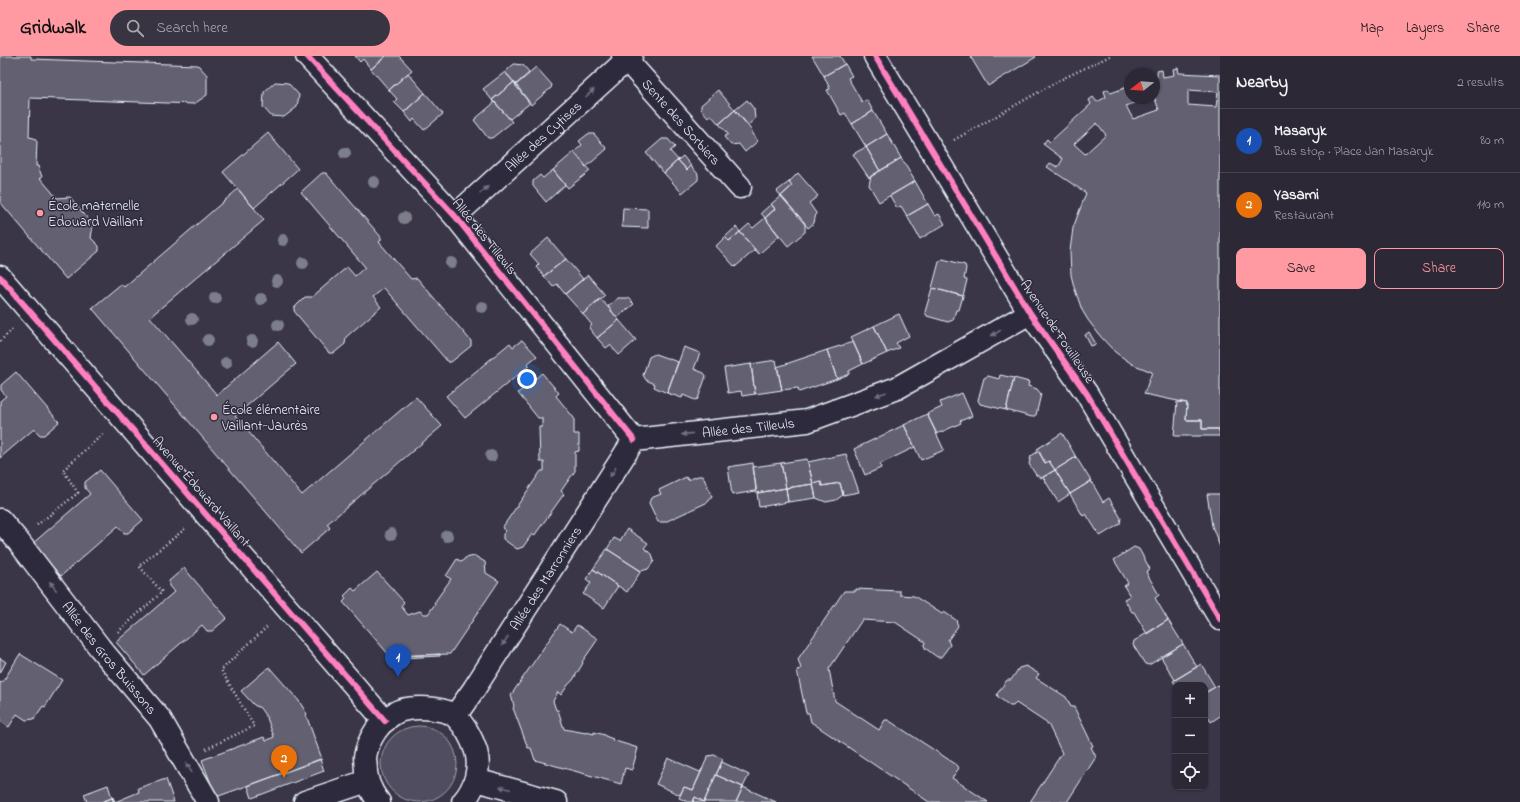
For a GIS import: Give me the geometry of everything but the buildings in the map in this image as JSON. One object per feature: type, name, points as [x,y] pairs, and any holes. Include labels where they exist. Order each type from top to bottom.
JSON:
[{"type":"street","name":"Allée des Tilleuls","points":[[307,56],[455,216],[634,440],[807,421],[897,388],[1030,313]]},
{"type":"street","name":"Avenue de Fouilleuse","points":[[875,56],[1030,313],[1087,394],[1220,619]]},
{"type":"street","name":"Allée des Cytises","points":[[455,216],[627,58]]},
{"type":"street","name":"Sente des Sorbiers","points":[[627,58],[740,187]]},
{"type":"street","name":"Avenue Édouard Vaillant","points":[[0,277],[385,720]]},
{"type":"street","name":"Allée des Marronniers","points":[[455,716],[483,676],[634,440]]},
{"type":"street","name":"Allée des Gros Buissons","points":[[0,520],[18,541],[100,648],[160,719],[208,802]]},
{"type":"street","points":[[379,802],[370,789],[367,781],[365,757],[370,740],[376,728],[396,712],[411,708],[428,708],[455,716],[472,739],[478,759],[476,780],[469,795],[463,802]]},
{"type":"street","points":[[476,780],[556,802]]},
{"type":"street","points":[[304,802],[367,781]]},
{"type":"path","points":[[933,152],[1060,80],[1110,56]]},
{"type":"path","points":[[18,541],[78,493],[63,470],[122,418]]},
{"type":"path","points":[[100,648],[162,592],[139,566],[205,512]]},
{"type":"path","points":[[183,759],[254,726],[220,670],[287,608]]},
{"type":"shaded area","points":[[419,726],[434,729],[446,737],[454,749],[457,764],[454,779],[446,791],[434,799],[419,802],[404,799],[392,791],[384,779],[381,764],[384,749],[392,737],[404,729]]},
{"type":"cycle path","points":[[307,56],[455,216],[634,440]]},
{"type":"cycle path","points":[[875,56],[1030,313],[1087,394],[1220,619]]},
{"type":"cycle path","points":[[0,277],[385,721]]},
{"type":"place","name":"École maternelle Edouard Vaillant","points":[[40,213]]},
{"type":"place","name":"École élémentaire Vaillant-Jaurès","points":[[214,417]]},
{"type":"place","name":"Masaryk","points":[[398,677]]},
{"type":"place","name":"Yasami","points":[[284,778]]}]
